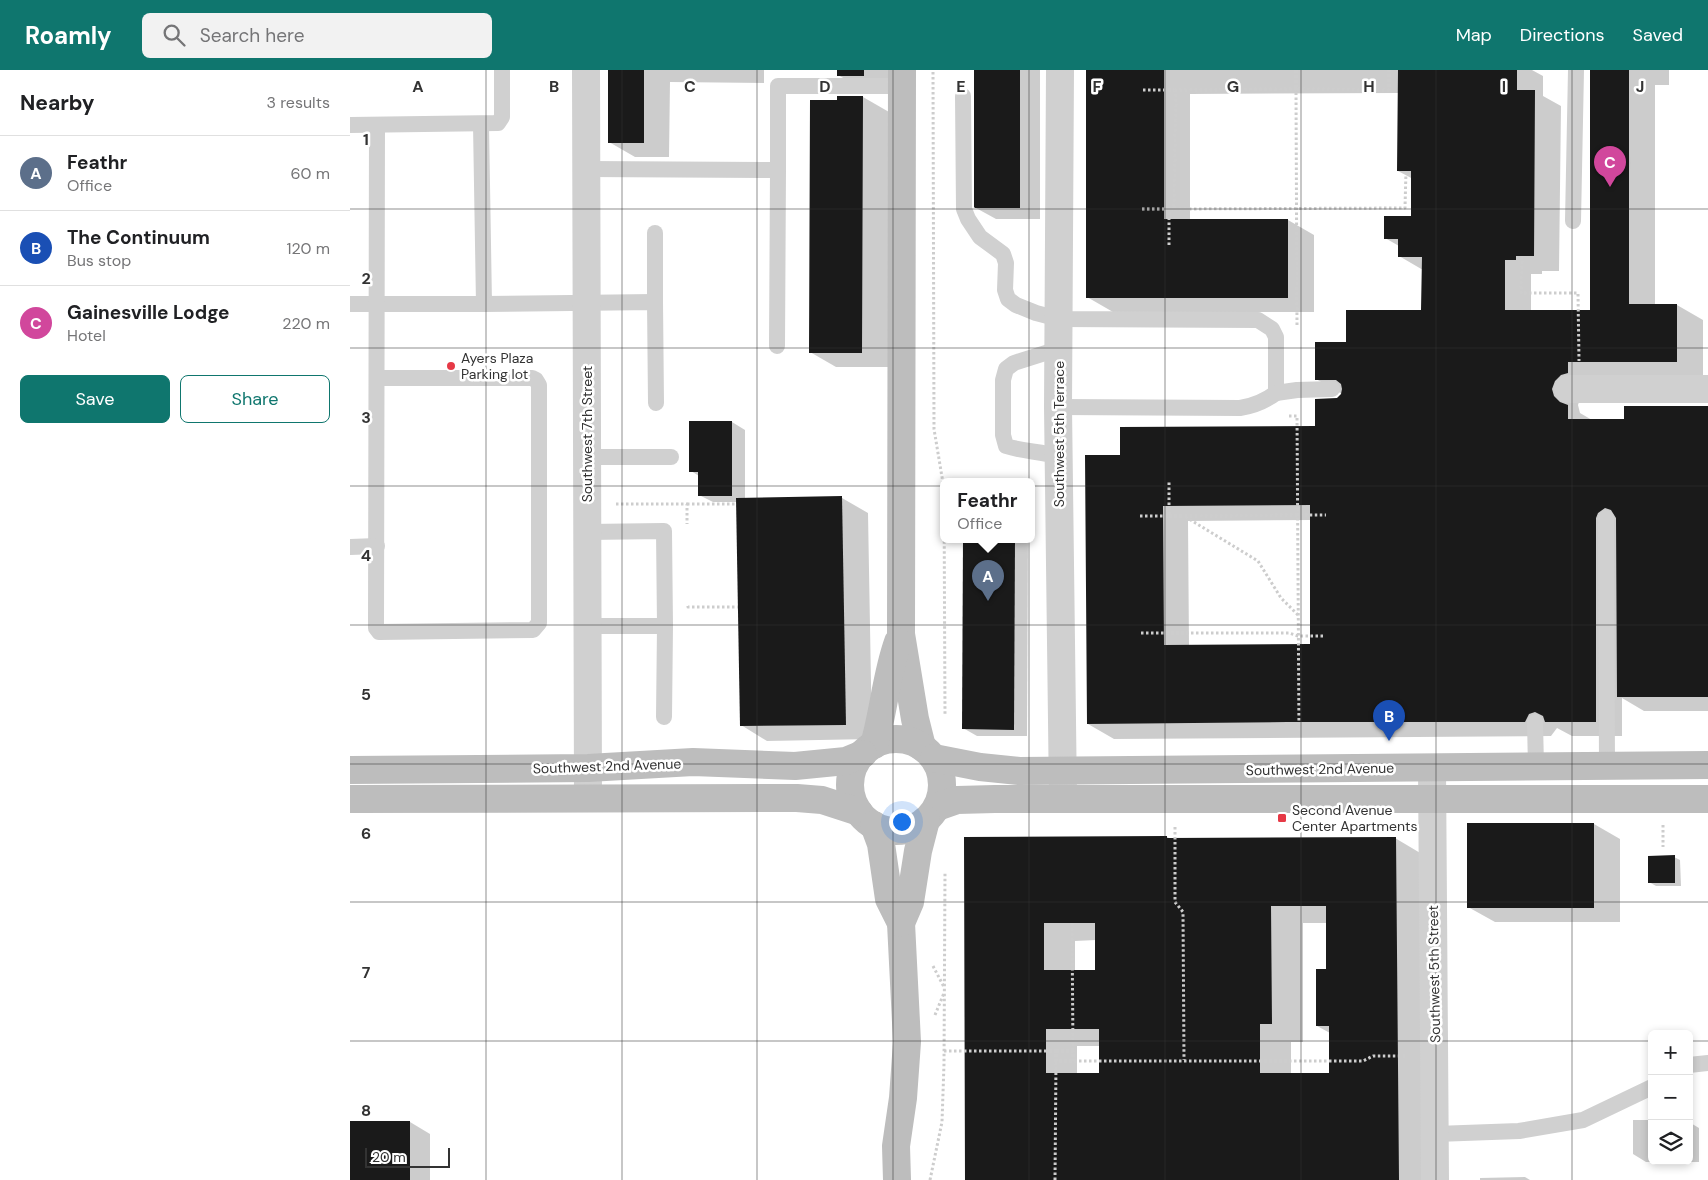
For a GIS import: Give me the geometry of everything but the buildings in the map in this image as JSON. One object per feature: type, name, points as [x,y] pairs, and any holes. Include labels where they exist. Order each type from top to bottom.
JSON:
[{"type":"street","name":"Southwest 7th Street","points":[[586,70],[588,798]]},
{"type":"street","name":"Southwest 5th Terrace","points":[[1060,70],[1058,407],[1062,799]]},
{"type":"street","points":[[901,923],[910,902],[918,851],[931,814],[941,795],[942,783],[940,770],[928,752],[915,719],[901,634],[902,78]]},
{"type":"street","points":[[1568,389],[1708,389]]},
{"type":"street","points":[[897,1180],[896,1146],[903,1098],[907,1042],[901,923],[888,899],[881,844],[867,818],[854,802],[851,791],[851,777],[855,765],[868,749],[881,722],[891,661],[901,634]]},
{"type":"street","points":[[868,749],[887,740],[899,739],[911,742],[928,752]]},
{"type":"street","name":"Southwest 2nd Avenue","points":[[350,770],[588,768],[693,762],[795,766],[846,760],[868,749]]},
{"type":"street","name":"Southwest 2nd Avenue","points":[[928,752],[980,767],[1019,771],[1708,765]]},
{"type":"street","name":"Southwest 5th Street","points":[[1432,768],[1436,1180]]},
{"type":"street","points":[[350,799],[797,798],[822,800],[867,818],[887,830],[901,830],[914,827],[931,814]]},
{"type":"street","name":"Southwest 2nd Avenue","points":[[931,814],[957,800],[1708,799]]},
{"type":"street","points":[[882,1180],[896,1146]]},
{"type":"lane","points":[[350,125],[498,123],[502,117],[502,70]]},
{"type":"lane","points":[[1573,221],[1576,70]]},
{"type":"lane","points":[[777,346],[778,86],[902,78]]},
{"type":"lane","points":[[963,96],[964,202],[968,219],[980,237],[1003,254],[1006,263],[1005,290],[1008,299],[1016,305],[1036,313],[1059,319],[1258,320],[1272,329],[1276,337],[1276,393]]},
{"type":"lane","points":[[481,124],[484,304]]},
{"type":"lane","points":[[377,125],[376,628],[379,632],[533,630],[539,623],[539,385],[536,380],[532,378],[377,378]]},
{"type":"lane","points":[[586,169],[778,170]]},
{"type":"lane","points":[[655,233],[656,403]]},
{"type":"lane","points":[[350,304],[655,302]]},
{"type":"lane","points":[[1058,349],[1014,364],[1006,369],[1003,380],[1003,435],[1006,446],[1016,450],[1046,453],[1059,457]]},
{"type":"lane","points":[[1058,407],[1240,408],[1253,406],[1265,401],[1276,393],[1332,389]]},
{"type":"lane","points":[[587,457],[671,457]]},
{"type":"lane","points":[[1606,518],[1607,766]]},
{"type":"lane","points":[[587,532],[664,531],[664,717]]},
{"type":"lane","points":[[350,547],[377,546]]},
{"type":"lane","points":[[587,626],[665,626]]},
{"type":"lane","points":[[1535,722],[1536,767]]},
{"type":"lane","points":[[1693,1065],[1708,1063]]},
{"type":"lane","points":[[1436,1134],[1518,1131],[1583,1120],[1648,1089]]},
{"type":"path","points":[[933,70],[934,429],[942,478]]},
{"type":"path","points":[[1296,70],[1297,329]]},
{"type":"path","points":[[1143,90],[1389,90],[1390,70]]},
{"type":"path","points":[[1174,209],[1176,90]]},
{"type":"path","points":[[1142,209],[1405,208],[1406,171]]},
{"type":"path","points":[[1169,209],[1169,245]]},
{"type":"path","points":[[1522,256],[1521,293],[1578,292],[1578,357],[1581,364]]},
{"type":"path","points":[[1287,416],[1297,416],[1299,732]]},
{"type":"path","points":[[1169,480],[1169,516]]},
{"type":"path","points":[[687,504],[736,504]]},
{"type":"path","points":[[1140,516],[1326,515]]},
{"type":"path","points":[[1184,516],[1258,561],[1281,598],[1298,615]]},
{"type":"path","points":[[944,543],[945,717]]},
{"type":"path","points":[[1140,633],[1289,633],[1298,636],[1324,636]]},
{"type":"path","points":[[1663,817],[1663,847]]},
{"type":"path","points":[[1175,821],[1175,902],[1183,912],[1184,1060]]},
{"type":"path","points":[[930,1180],[942,1122],[945,865]]},
{"type":"path","points":[[1072,923],[1073,1061]]},
{"type":"path","points":[[944,1051],[1073,1051]]},
{"type":"path","points":[[1056,1051],[1056,1180]]},
{"type":"path","points":[[1056,1061],[1363,1061],[1373,1056],[1410,1056]]},
{"type":"place","name":"Gainesville Lodge","points":[[1610,187]]},
{"type":"place","name":"Ayers Plaza Parking lot","points":[[451,366]]},
{"type":"place","name":"Feathr","points":[[988,601]]},
{"type":"place","name":"The Continuum","points":[[1389,741]]},
{"type":"place","name":"Second Avenue Center Apartments","points":[[1282,818]]}]
